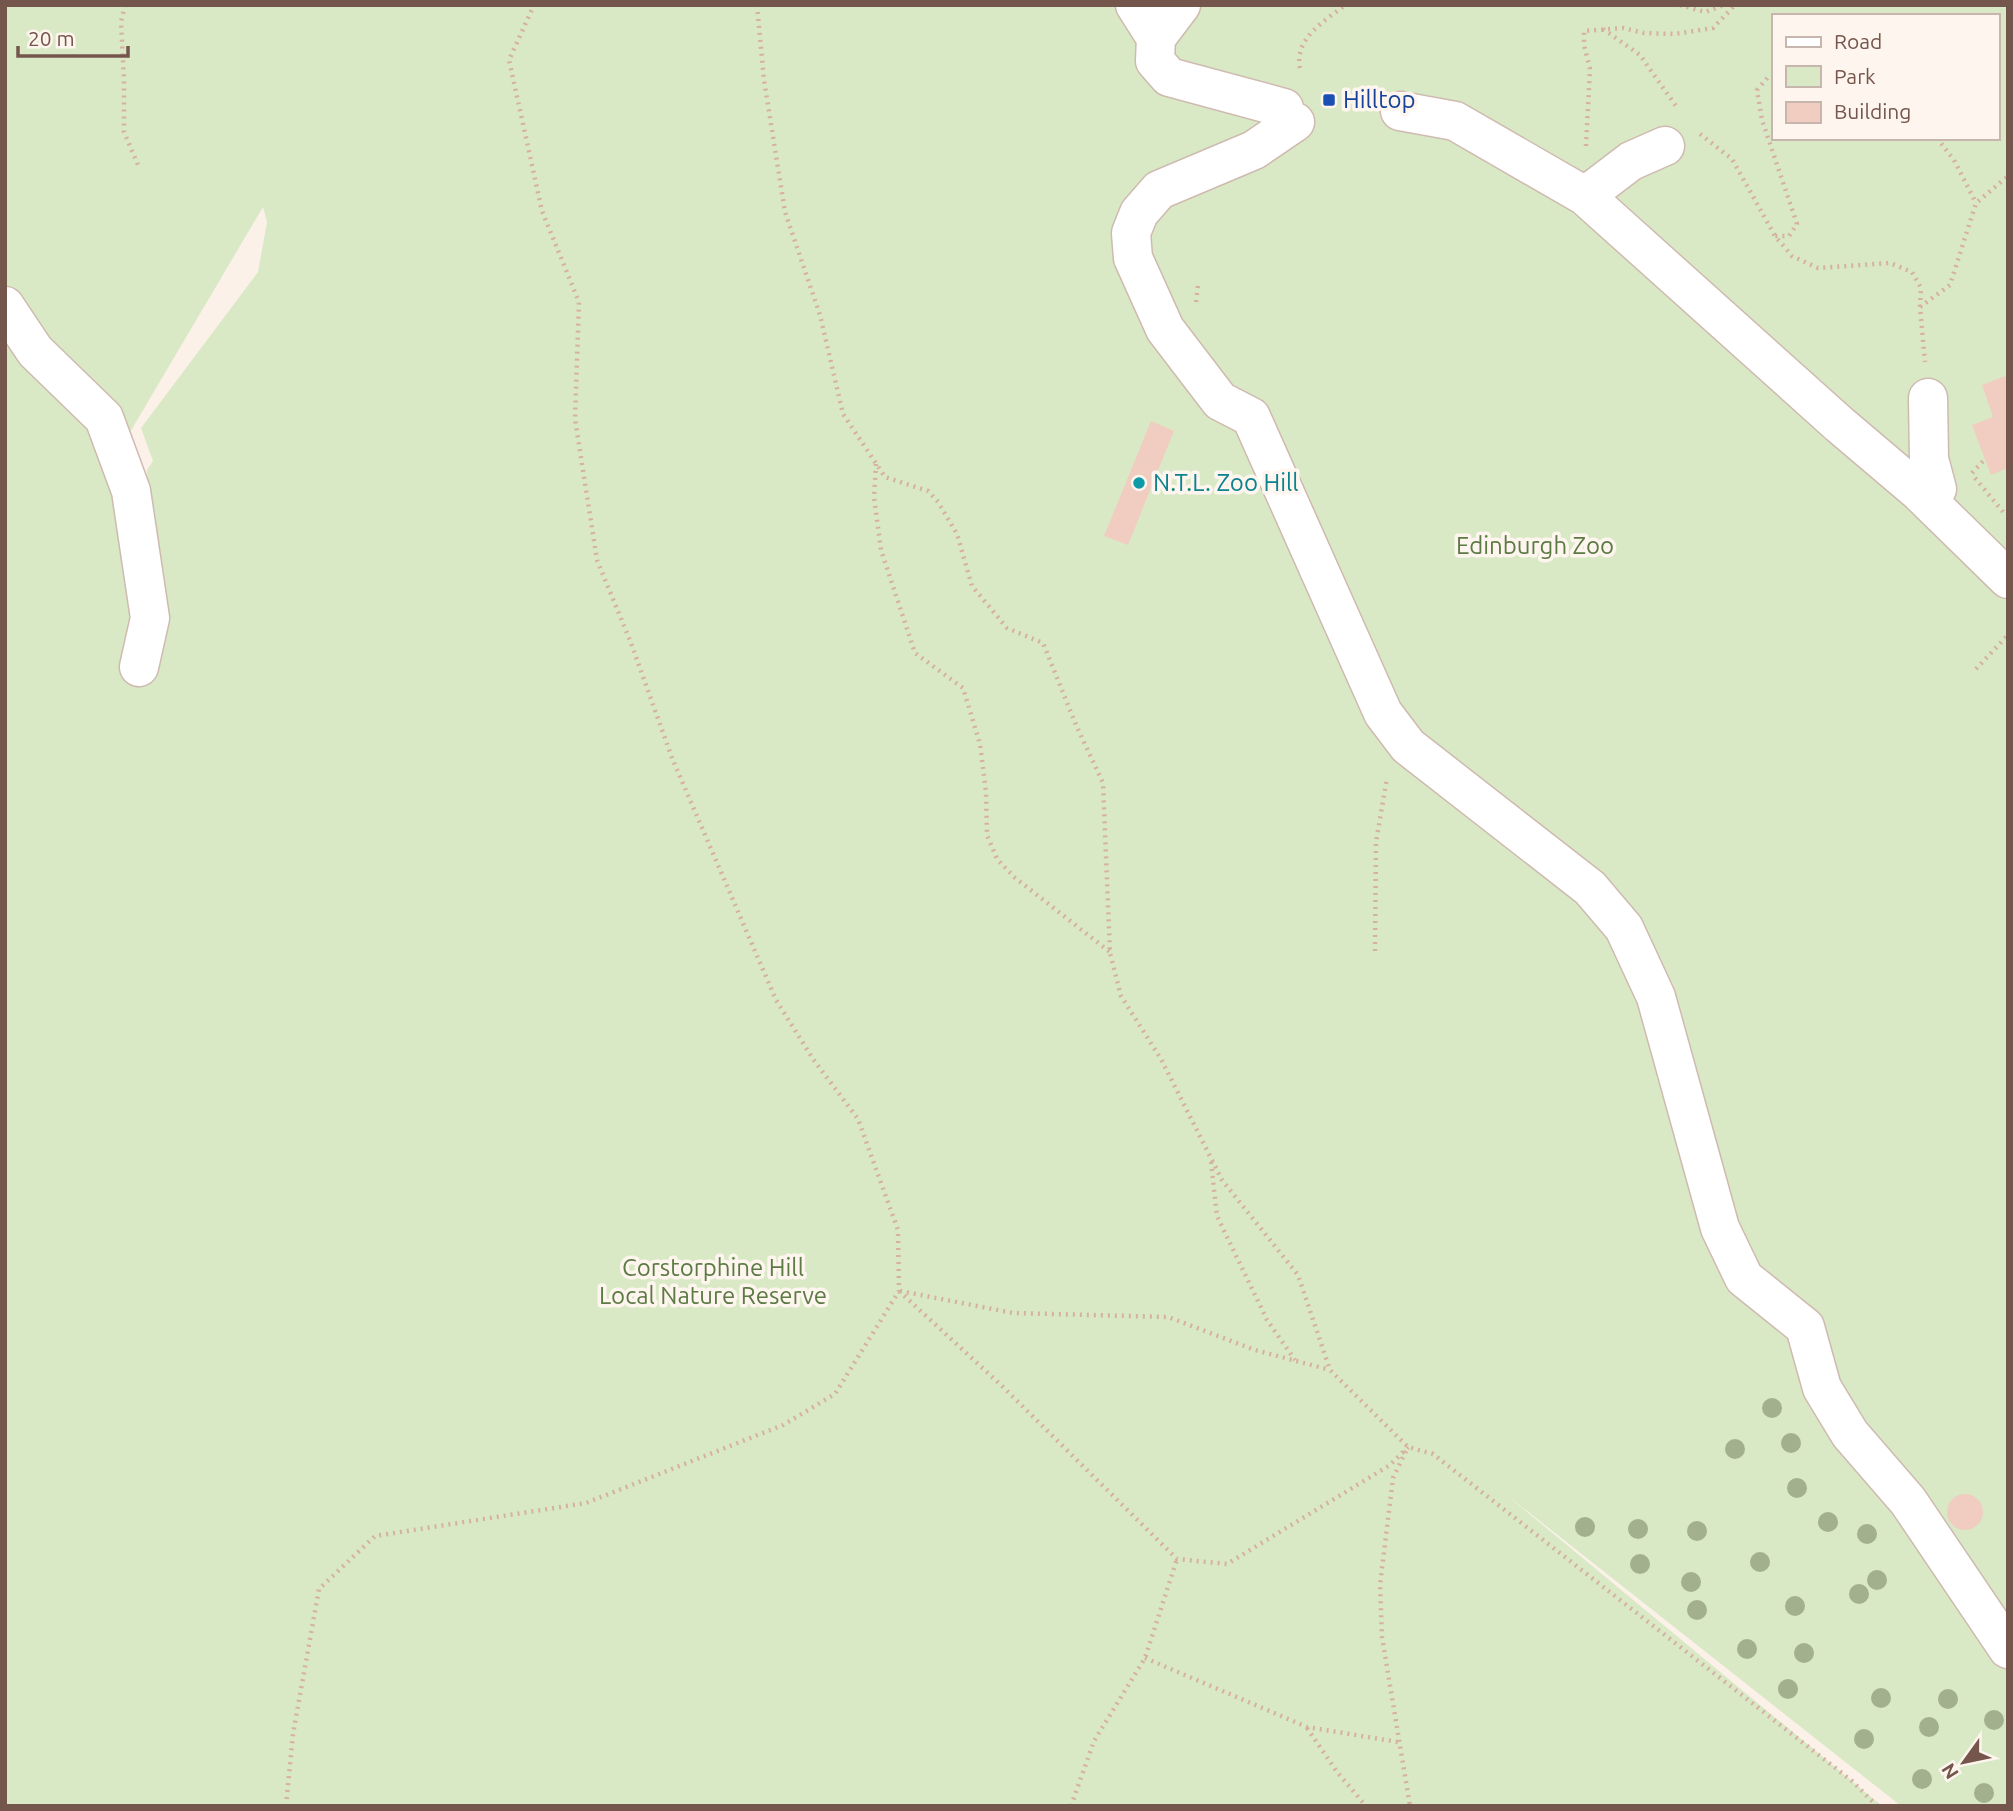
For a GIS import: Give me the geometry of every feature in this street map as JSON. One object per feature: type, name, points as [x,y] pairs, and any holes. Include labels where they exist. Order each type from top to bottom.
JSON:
[{"type":"lane","points":[[1135,5],[1156,38]]},
{"type":"lane","points":[[1181,5],[1156,38],[1155,61],[1169,77],[1290,115],[1254,150],[1159,190],[1139,213],[1131,233],[1133,258],[1165,329],[1220,401],[1251,417],[1383,713],[1408,746],[1590,888],[1624,928],[1656,997],[1720,1228],[1744,1278],[1805,1327],[1822,1388],[1850,1434],[1908,1501],[2008,1649]]},
{"type":"lane","points":[[1400,111],[1455,121],[1594,189],[1947,486]]},
{"type":"lane","points":[[1594,189],[1679,129]]},
{"type":"lane","points":[[5,306],[34,351],[104,418],[131,491],[150,618],[139,667]]},
{"type":"lane","points":[[1928,398],[1929,459],[2008,579]]},
{"type":"path","points":[[125,5],[121,22],[124,132],[138,165]]},
{"type":"path","points":[[286,1806],[293,1734],[319,1589],[376,1536],[586,1503],[783,1425],[835,1394],[899,1291],[898,1230],[858,1119],[813,1059],[776,1000],[672,758],[631,643],[597,560],[575,419],[579,302],[542,211],[509,60],[534,5]]},
{"type":"path","points":[[757,5],[764,80],[785,212],[820,315],[844,414],[885,477],[928,491],[933,496],[957,534],[972,586],[1007,628],[1043,643],[1076,726],[1103,783],[1110,953],[1121,996],[1161,1059],[1222,1180],[1298,1275],[1330,1370],[1408,1447],[1433,1454],[1852,1781],[1877,1806]]},
{"type":"path","points":[[1300,68],[1299,51],[1305,41],[1345,5]]},
{"type":"path","points":[[1680,5],[1706,12],[1724,5]]},
{"type":"path","points":[[1594,189],[1585,154],[1590,69],[1584,45],[1584,31],[1623,29],[1675,34],[1713,28],[1735,5]]},
{"type":"path","points":[[1603,29],[1640,55],[1679,129],[1732,159],[1775,236],[1792,256],[1818,268],[1890,263],[1912,272],[1921,288],[1920,307],[1928,398]]},
{"type":"path","points":[[1772,75],[1757,90],[1762,120],[1797,225],[1789,236],[1775,236]]},
{"type":"path","points":[[1939,140],[1954,160],[1976,203]]},
{"type":"path","points":[[1920,307],[1950,285],[1976,203],[2008,176]]},
{"type":"path","points":[[1984,458],[1947,486],[2008,514]]},
{"type":"path","points":[[876,464],[874,497],[881,550],[915,653],[963,688],[980,744],[986,792],[987,835],[997,859],[1014,877],[1110,953]]},
{"type":"path","points":[[1976,668],[2008,635]]},
{"type":"path","points":[[1375,951],[1376,842],[1395,728]]},
{"type":"path","points":[[1210,1157],[1217,1216],[1267,1320],[1296,1361]]},
{"type":"path","points":[[899,1291],[1013,1313],[1168,1317],[1255,1350],[1330,1370]]},
{"type":"path","points":[[899,1291],[1001,1385],[1177,1559],[1227,1564],[1390,1465],[1408,1447]]},
{"type":"path","points":[[1408,1447],[1393,1478],[1380,1585],[1382,1637],[1410,1806]]},
{"type":"path","points":[[1071,1806],[1094,1741],[1145,1658],[1177,1559]]},
{"type":"path","points":[[1145,1658],[1307,1727],[1398,1742]]},
{"type":"path","points":[[1307,1727],[1337,1772],[1366,1806]]},
{"type":"green space","points":[[5,5],[2008,5],[2008,1806],[1901,1806],[1503,1492],[1882,1806],[5,1806]],"holes":[[[263,207],[267,222],[258,272],[141,428],[153,461],[147,470],[148,491],[126,439]]]},
{"type":"building","points":[[2005,376],[2008,383],[2008,468],[1991,475],[1972,425],[1993,417],[1982,385]]},
{"type":"building","name":"N.T.L. Zoo Hill","points":[[1151,421],[1174,431],[1128,545],[1104,536]]},
{"type":"building","points":[[1965,1494],[1978,1499],[1983,1512],[1978,1525],[1965,1530],[1952,1525],[1947,1512],[1952,1499]]},
{"type":"place","name":"Hilltop","points":[[1329,100]]},
{"type":"place","name":"N.T.L. Zoo Hill","points":[[1139,483]]},
{"type":"park label","name":"Edinburgh Zoo","points":[[1535,546]]},
{"type":"park label","name":"Corstorphine Hill Local Nature Reserve","points":[[713,1282]]}]
